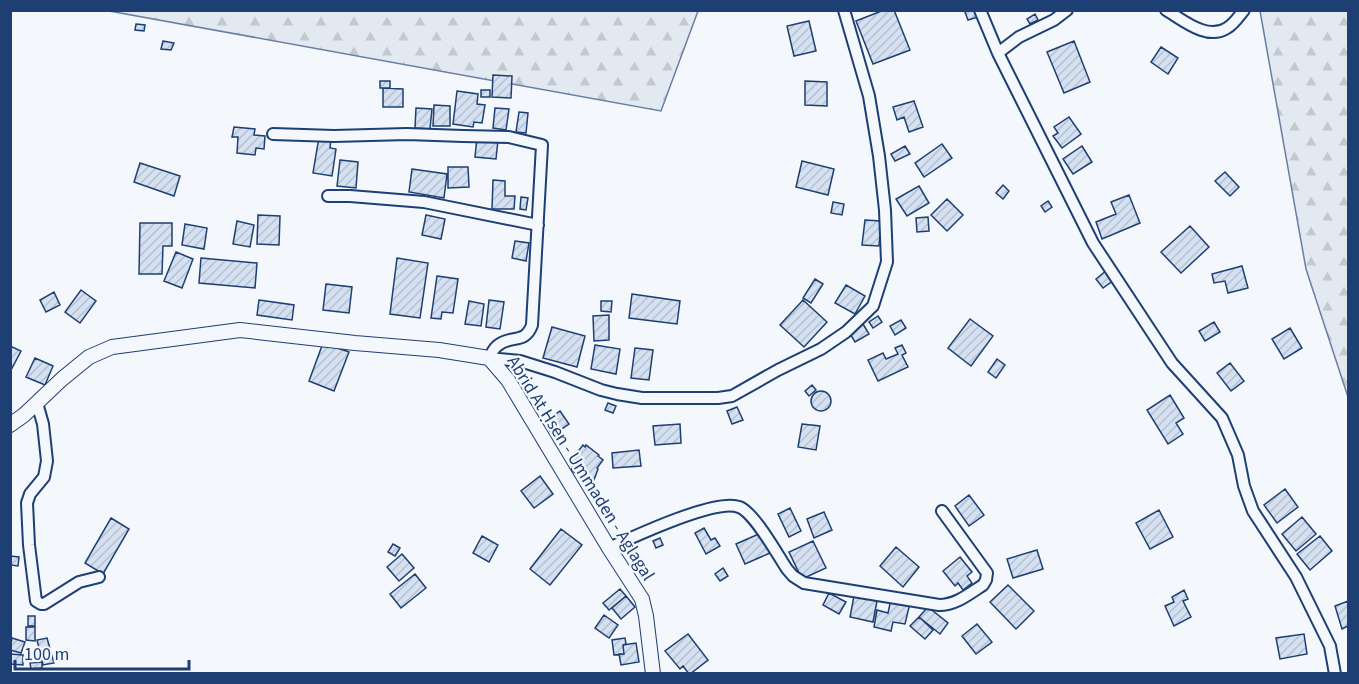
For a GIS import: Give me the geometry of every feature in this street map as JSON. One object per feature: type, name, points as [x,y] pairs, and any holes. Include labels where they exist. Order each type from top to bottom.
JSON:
[{"type":"street","points":[[273,134],[463,135],[509,137],[542,145],[532,325],[525,336],[504,341],[495,347],[489,358],[520,361],[601,390],[642,398],[732,396],[821,349],[846,332],[873,306],[887,262],[885,210],[869,96],[844,10]]},
{"type":"street","points":[[980,10],[998,53],[1093,243],[1172,363],[1222,418],[1238,455],[1244,486],[1253,511],[1296,577],[1329,646],[1335,674]]},
{"type":"street","points":[[998,53],[1019,37],[1054,20],[1067,10]]},
{"type":"street","points":[[1166,10],[1210,32],[1228,27],[1244,10]]},
{"type":"street","points":[[328,196],[424,202],[538,225]]},
{"type":"street","name":"Abrid At Ḥsen - Ummaden - Aglagal","points":[[10,425],[89,357],[112,347],[240,330],[439,350],[489,358],[508,380],[642,599],[653,674]]},
{"type":"street","points":[[37,403],[43,424],[47,461],[44,477],[30,494],[27,503],[29,545],[36,601],[43,604],[79,582],[99,577]]},
{"type":"street","points":[[609,548],[668,522],[724,504],[739,507],[750,514],[787,569],[804,583],[947,605],[983,585],[987,573],[942,511]]},
{"type":"green space","points":[[109,11],[698,11],[661,111]]},
{"type":"green space","points":[[1260,11],[1348,11],[1348,397],[1306,269]]},
{"type":"building","points":[[884,10],[894,10],[910,50],[873,64],[856,21]]},
{"type":"building","points":[[976,10],[978,17],[968,20],[965,12]]},
{"type":"building","points":[[1035,14],[1038,20],[1030,24],[1027,19]]},
{"type":"building","points":[[809,21],[816,51],[794,56],[787,26]]},
{"type":"building","points":[[136,24],[145,25],[144,31],[135,30]]},
{"type":"building","points":[[163,41],[174,43],[171,50],[161,49]]},
{"type":"building","points":[[1074,41],[1090,82],[1064,93],[1047,52]]},
{"type":"building","points":[[1161,47],[1178,58],[1168,74],[1151,62]]},
{"type":"building","points":[[493,75],[512,76],[511,98],[492,97]]},
{"type":"building","points":[[380,81],[390,81],[390,88],[380,88]]},
{"type":"building","points":[[805,81],[827,82],[827,106],[805,105]]},
{"type":"building","points":[[383,88],[403,89],[403,107],[383,107]]},
{"type":"building","points":[[481,90],[490,90],[490,97],[481,97]]},
{"type":"building","points":[[457,91],[478,94],[477,104],[485,105],[482,123],[474,122],[473,127],[453,124]]},
{"type":"building","points":[[914,101],[923,127],[909,132],[904,117],[897,120],[893,107]]},
{"type":"building","points":[[434,105],[450,106],[450,126],[433,126]]},
{"type":"building","points":[[416,108],[432,109],[430,129],[415,128]]},
{"type":"building","points":[[495,108],[509,109],[506,130],[493,128]]},
{"type":"building","points":[[519,112],[528,113],[526,133],[516,132]]},
{"type":"building","points":[[1069,117],[1081,134],[1062,148],[1053,136],[1058,133],[1054,127]]},
{"type":"building","points":[[234,127],[255,129],[254,135],[265,136],[264,149],[256,148],[255,155],[237,153],[238,137],[232,137]]},
{"type":"building","points":[[319,137],[331,139],[330,148],[336,149],[332,176],[313,173]]},
{"type":"building","points":[[477,137],[498,140],[496,159],[475,157]]},
{"type":"building","points":[[942,144],[952,158],[924,177],[915,163]]},
{"type":"building","points":[[905,146],[910,154],[895,161],[891,154]]},
{"type":"building","points":[[1082,146],[1092,162],[1073,174],[1063,159]]},
{"type":"building","points":[[340,160],[358,162],[356,188],[337,186]]},
{"type":"building","points":[[802,161],[834,169],[828,195],[796,187]]},
{"type":"building","points":[[140,163],[180,176],[174,196],[134,182]]},
{"type":"building","points":[[448,167],[468,167],[469,187],[448,188]]},
{"type":"building","points":[[412,169],[447,174],[444,198],[409,192]]},
{"type":"building","points":[[1225,172],[1239,187],[1230,196],[1215,181]]},
{"type":"building","points":[[493,180],[505,181],[505,196],[515,196],[514,209],[492,209]]},
{"type":"building","points":[[1003,185],[1009,191],[1003,199],[996,193]]},
{"type":"building","points":[[919,186],[929,203],[907,216],[896,199]]},
{"type":"building","points":[[1129,195],[1140,223],[1102,239],[1096,222],[1116,214],[1111,202]]},
{"type":"building","points":[[521,197],[528,198],[526,210],[520,209]]},
{"type":"building","points":[[947,199],[963,215],[947,231],[931,215]]},
{"type":"building","points":[[1048,201],[1052,207],[1045,212],[1041,206]]},
{"type":"building","points":[[833,202],[844,204],[842,215],[831,213]]},
{"type":"building","points":[[258,215],[280,216],[279,245],[257,244]]},
{"type":"building","points":[[426,215],[445,219],[441,239],[422,235]]},
{"type":"building","points":[[928,217],[929,231],[917,232],[916,218]]},
{"type":"building","points":[[865,220],[881,221],[879,246],[862,245]]},
{"type":"building","points":[[237,221],[254,225],[250,247],[233,244]]},
{"type":"building","points":[[140,223],[172,223],[172,246],[163,246],[162,274],[139,274]]},
{"type":"building","points":[[185,224],[207,228],[204,249],[182,245]]},
{"type":"building","points":[[1190,226],[1209,247],[1181,273],[1161,252]]},
{"type":"building","points":[[515,241],[529,243],[526,261],[512,258]]},
{"type":"building","points":[[176,252],[193,259],[182,288],[164,281]]},
{"type":"building","points":[[201,258],[257,263],[255,288],[199,283]]},
{"type":"building","points":[[397,258],[428,263],[420,318],[390,314]]},
{"type":"building","points":[[1242,266],[1248,288],[1228,293],[1225,281],[1214,283],[1212,274]]},
{"type":"building","points":[[1107,270],[1114,280],[1103,288],[1096,279]]},
{"type":"building","points":[[437,276],[458,279],[453,313],[442,312],[441,319],[431,318]]},
{"type":"building","points":[[815,279],[823,284],[811,303],[803,298]]},
{"type":"building","points":[[326,284],[352,287],[349,313],[323,310]]},
{"type":"building","points":[[846,285],[865,296],[855,314],[835,303]]},
{"type":"building","points":[[81,290],[96,301],[80,323],[65,312]]},
{"type":"building","points":[[54,292],[60,305],[46,312],[40,300]]},
{"type":"building","points":[[632,294],[680,301],[677,324],[629,318]]},
{"type":"building","points":[[259,300],[294,305],[292,320],[257,315]]},
{"type":"building","points":[[489,300],[504,302],[500,329],[486,327]]},
{"type":"building","points":[[803,300],[827,322],[804,347],[780,325]]},
{"type":"building","points":[[469,301],[484,304],[481,326],[465,324]]},
{"type":"building","points":[[601,301],[612,301],[611,312],[601,311]]},
{"type":"building","points":[[609,315],[609,340],[594,341],[593,316]]},
{"type":"building","points":[[878,316],[882,322],[873,328],[869,322]]},
{"type":"building","points":[[970,319],[993,336],[971,366],[948,348]]},
{"type":"building","points":[[901,320],[906,328],[895,335],[890,326]]},
{"type":"building","points":[[1214,322],[1220,332],[1205,341],[1199,331]]},
{"type":"building","points":[[863,324],[869,334],[855,342],[849,332]]},
{"type":"building","points":[[552,327],[585,336],[577,367],[543,358]]},
{"type":"building","points":[[1290,328],[1302,348],[1284,359],[1272,339]]},
{"type":"building","points":[[323,343],[349,352],[334,391],[309,381]]},
{"type":"building","points":[[595,345],[620,349],[616,374],[591,369]]},
{"type":"building","points":[[902,345],[906,353],[902,355],[908,367],[878,381],[868,360],[883,353],[886,359],[898,354],[895,348]]},
{"type":"building","points":[[10,346],[21,351],[10,372]]},
{"type":"building","points":[[635,348],[653,350],[649,380],[631,378]]},
{"type":"building","points":[[35,358],[53,366],[45,385],[26,377]]},
{"type":"building","points":[[997,359],[1005,365],[996,378],[988,372]]},
{"type":"building","points":[[1230,363],[1244,381],[1231,391],[1217,373]]},
{"type":"building","points":[[812,385],[816,390],[809,396],[805,391]]},
{"type":"building","points":[[821,391],[828,394],[831,401],[828,408],[821,411],[814,408],[811,401],[814,394]]},
{"type":"building","points":[[1170,395],[1184,418],[1176,423],[1183,434],[1168,444],[1147,410]]},
{"type":"building","points":[[608,403],[616,406],[613,413],[605,410]]},
{"type":"building","points":[[737,407],[743,420],[732,424],[727,411]]},
{"type":"building","points":[[560,411],[569,424],[553,435],[544,422]]},
{"type":"building","points":[[680,424],[681,443],[655,445],[653,426]]},
{"type":"building","points":[[802,424],[820,426],[816,450],[798,447]]},
{"type":"building","points":[[583,445],[603,460],[597,468],[591,488],[571,470],[575,463],[571,460]]},
{"type":"building","points":[[639,450],[641,466],[613,468],[612,453]]},
{"type":"building","points":[[540,476],[553,494],[534,508],[521,491]]},
{"type":"building","points":[[1285,489],[1298,507],[1277,523],[1264,505]]},
{"type":"building","points":[[969,495],[984,515],[969,526],[955,506]]},
{"type":"building","points":[[790,508],[801,531],[789,537],[778,514]]},
{"type":"building","points":[[1159,510],[1173,537],[1150,549],[1136,523]]},
{"type":"building","points":[[824,512],[832,530],[814,538],[807,519]]},
{"type":"building","points":[[1302,517],[1316,534],[1296,551],[1282,534]]},
{"type":"building","points":[[111,518],[129,529],[103,574],[85,563]]},
{"type":"building","points":[[704,528],[711,540],[715,538],[720,546],[706,554],[695,533]]},
{"type":"building","points":[[561,529],[582,545],[550,585],[530,569]]},
{"type":"building","points":[[761,533],[770,553],[745,564],[736,544]]},
{"type":"building","points":[[482,536],[498,545],[489,562],[473,553]]},
{"type":"building","points":[[1320,536],[1332,551],[1310,570],[1297,554]]},
{"type":"building","points":[[660,538],[663,545],[656,548],[653,541]]},
{"type":"building","points":[[813,541],[826,568],[802,579],[789,552]]},
{"type":"building","points":[[393,544],[400,548],[395,556],[388,552]]},
{"type":"building","points":[[896,547],[919,567],[903,587],[880,566]]},
{"type":"building","points":[[1037,550],[1043,569],[1013,578],[1007,559]]},
{"type":"building","points":[[402,554],[414,568],[399,581],[387,567]]},
{"type":"building","points":[[10,556],[19,557],[18,566],[11,565],[11,569]]},
{"type":"building","points":[[960,557],[972,572],[967,576],[972,583],[963,590],[958,583],[955,586],[943,571]]},
{"type":"building","points":[[723,568],[728,576],[720,581],[715,574]]},
{"type":"building","points":[[415,574],[426,588],[401,608],[390,594]]},
{"type":"building","points":[[1008,585],[1034,611],[1016,629],[990,602]]},
{"type":"building","points":[[620,589],[626,596],[609,610],[603,603]]},
{"type":"building","points":[[1184,590],[1188,599],[1183,601],[1191,617],[1174,626],[1165,606],[1174,602],[1172,597]]},
{"type":"building","points":[[829,593],[846,602],[839,614],[823,605]]},
{"type":"building","points":[[626,596],[635,607],[621,619],[612,608]]},
{"type":"building","points":[[854,596],[877,601],[873,622],[850,617]]},
{"type":"building","points":[[891,599],[910,603],[905,624],[893,622],[891,631],[874,627],[877,610],[888,613]]},
{"type":"building","points":[[1348,601],[1348,626],[1342,629],[1335,606]]},
{"type":"building","points":[[928,607],[948,623],[940,634],[919,617]]},
{"type":"building","points":[[604,615],[618,625],[609,638],[595,628]]},
{"type":"building","points":[[28,616],[35,616],[35,626],[28,626]]},
{"type":"building","points":[[919,617],[933,630],[925,639],[910,626]]},
{"type":"building","points":[[977,624],[992,642],[976,654],[962,636]]},
{"type":"building","points":[[26,627],[35,627],[35,641],[26,640]]},
{"type":"building","points":[[688,634],[708,660],[690,674],[683,666],[680,669],[665,651]]},
{"type":"building","points":[[1304,634],[1307,654],[1280,659],[1276,638]]},
{"type":"building","points":[[12,638],[25,642],[21,653],[10,650]]},
{"type":"building","points":[[47,638],[54,663],[43,665],[37,640]]},
{"type":"building","points":[[625,638],[624,654],[614,655],[612,640]]},
{"type":"building","points":[[636,643],[639,662],[621,665],[619,654],[624,654],[623,645]]},
{"type":"building","points":[[10,654],[23,655],[23,665],[10,664]]},
{"type":"building","points":[[42,662],[42,668],[31,669],[30,663]]}]
